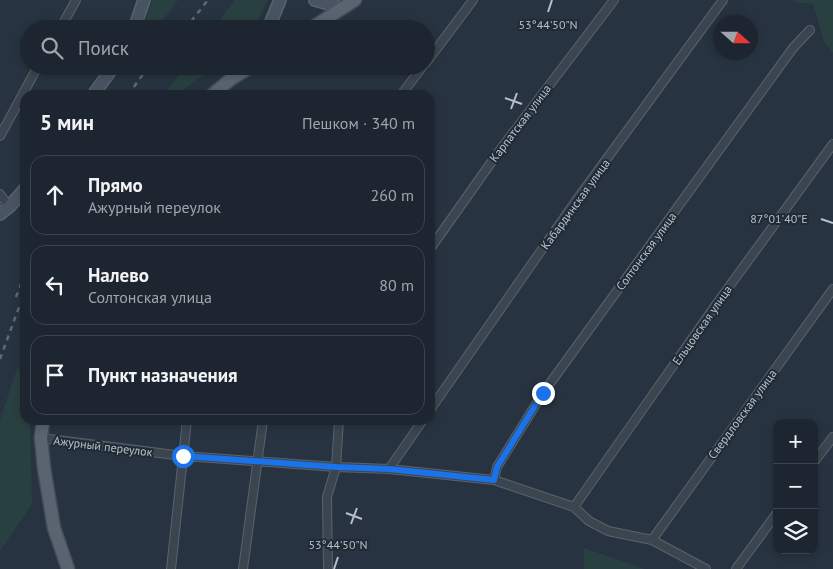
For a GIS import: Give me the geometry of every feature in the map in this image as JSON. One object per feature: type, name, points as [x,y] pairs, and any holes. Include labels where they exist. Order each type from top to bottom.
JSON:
[{"type":"main road","points":[[137,20],[144,0]]},
{"type":"main road","points":[[272,20],[280,0]]},
{"type":"main road","points":[[315,0],[343,8]]},
{"type":"main road","points":[[324,20],[355,0]]},
{"type":"main road","points":[[97,90],[107,75]]},
{"type":"main road","points":[[218,90],[236,75]]},
{"type":"main road","points":[[4,211],[20,193]]},
{"type":"main road","points":[[42,425],[41,438],[54,528],[68,569]]},
{"type":"street","points":[[65,20],[76,0]]},
{"type":"street","points":[[435,51],[473,0]]},
{"type":"street","name":"Карпатская улица","points":[[435,242],[500,150],[614,0]]},
{"type":"street","name":"Кабардинская улица","points":[[435,403],[575,202],[723,0]]},
{"type":"street","name":"Солтонская улица","points":[[494,480],[497,467],[543,393],[792,48],[810,30]]},
{"type":"street","points":[[25,90],[33,75]]},
{"type":"street","points":[[405,90],[416,75]]},
{"type":"street","points":[[0,136],[20,99]]},
{"type":"street","name":"Ельцовская улица","points":[[574,507],[715,306],[833,144]]},
{"type":"street","points":[[0,194],[4,211]]},
{"type":"street","name":"Свердловская улица","points":[[652,540],[833,289]]},
{"type":"street","points":[[171,569],[186,425]]},
{"type":"street","points":[[243,569],[262,425]]},
{"type":"street","points":[[328,569],[327,496],[336,467],[339,425]]},
{"type":"street","points":[[389,469],[420,425]]},
{"type":"street","points":[[818,457],[833,437]]},
{"type":"street","name":"Ажурный переулок","points":[[41,438],[183,456],[389,469],[494,480],[574,507]]},
{"type":"street","points":[[574,507],[589,521],[608,531],[652,540],[706,569]]},
{"type":"street","points":[[736,569],[773,518]]},
{"type":"green space","points":[[152,0],[178,0],[163,20],[146,20]]},
{"type":"green space","points":[[235,0],[268,0],[258,20],[220,20]]},
{"type":"green space","points":[[793,0],[833,0],[833,53],[824,42],[813,4],[794,2]]},
{"type":"green space","points":[[178,75],[204,75],[183,90],[168,90]]},
{"type":"green space","points":[[18,365],[20,374],[20,425],[30,425],[32,504],[0,551],[0,420]]},
{"type":"green space","points":[[584,548],[645,569],[584,569]]},
{"type":"railway","points":[[192,20],[208,0]]},
{"type":"railway","points":[[132,90],[142,75]]},
{"type":"railway","points":[[16,297],[20,287]]},
{"type":"railway","points":[[0,359],[20,305]]},
{"type":"route","points":[[183,456],[389,469],[494,480],[497,467],[543,393]]}]
